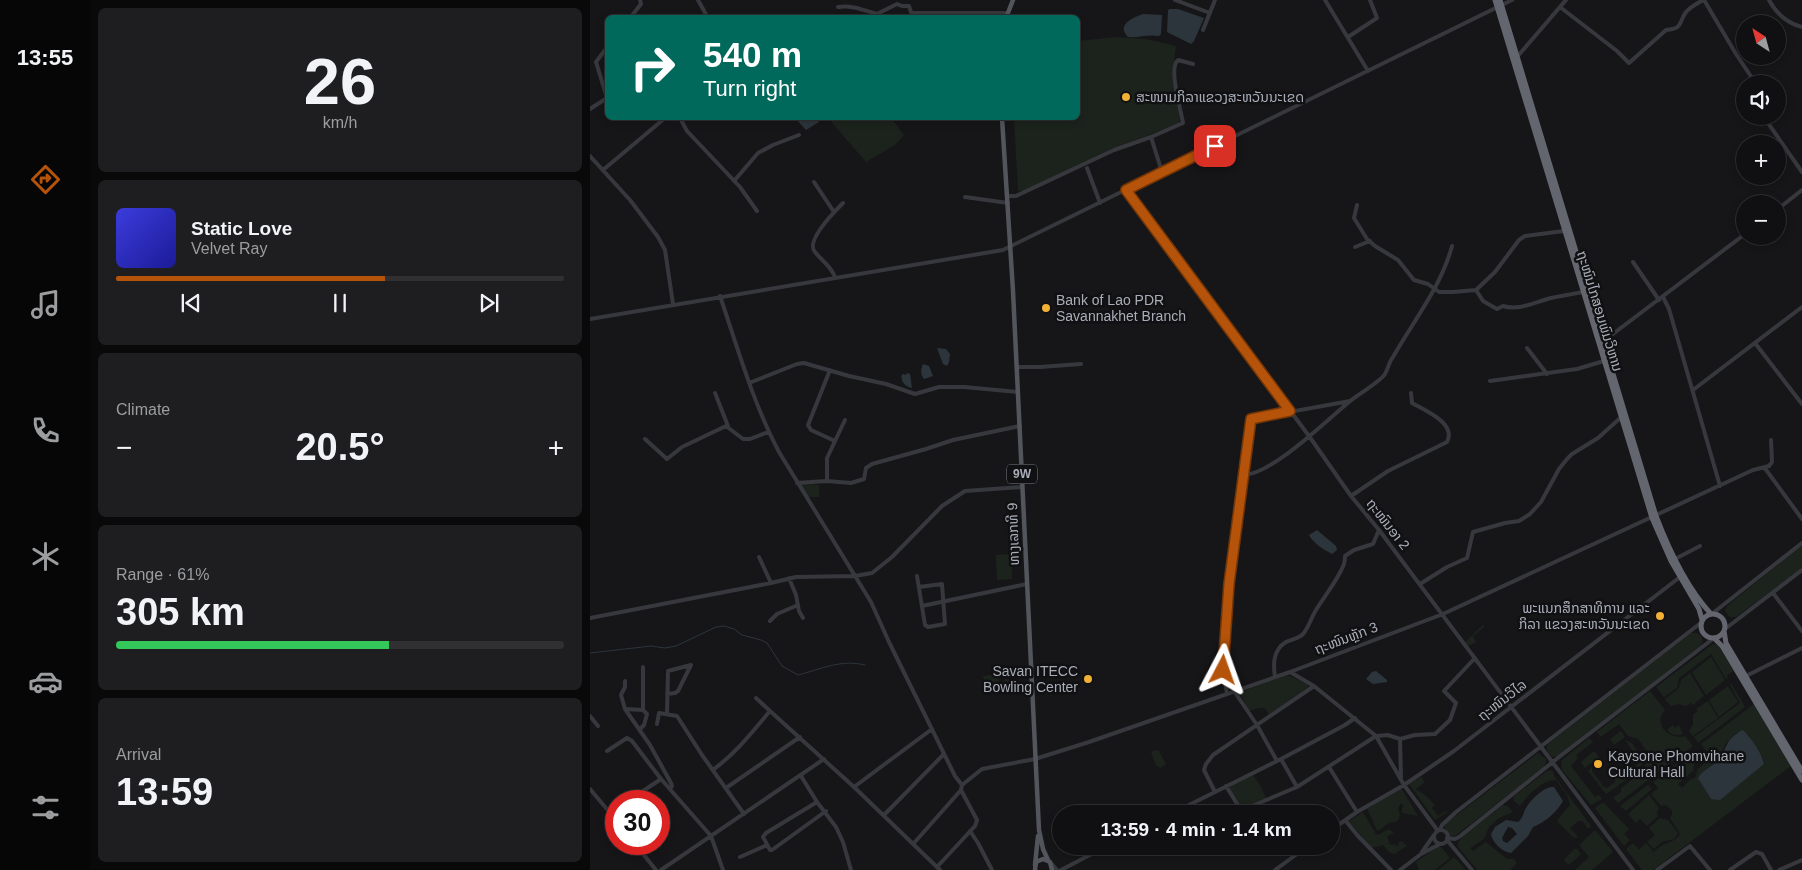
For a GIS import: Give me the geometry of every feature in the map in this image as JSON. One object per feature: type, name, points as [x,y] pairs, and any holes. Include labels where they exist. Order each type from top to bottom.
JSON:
[{"type":"highway","name":"ຖະໜົນໄກສອນພົມວິຫານ","points":[[1495,0],[1500,5],[1517,57],[1660,540],[1698,608],[1702,621]]},
{"type":"highway","name":"ຖະໜົນໄກສອນພົມວິຫານ","points":[[1500,5],[1564,231],[1601,343],[1604,361],[1621,418],[1634,452]]},
{"type":"highway","name":"ຖະໜົນໄກສອນພົມວິຫານ","points":[[1654,517],[1676,559],[1704,605],[1712,614]]},
{"type":"highway","points":[[1802,771],[1742,674],[1722,646],[1714,638],[1704,633],[1701,627],[1702,621],[1712,614],[1717,614],[1723,618],[1725,622],[1726,643],[1742,674],[1802,780]]},
{"type":"highway","points":[[1714,638],[1720,636],[1725,630]]},
{"type":"main road","points":[[1007,15],[1013,0]]},
{"type":"main road","name":"ທາງເລກທີ 9","points":[[1002,120],[1011,247],[1039,830],[1043,849],[1050,861],[1052,870]]},
{"type":"main road","name":"ທາງເລກທີ 9","points":[[1035,868],[1039,830]]},
{"type":"main road","name":"ທາງເລກທີ 9","points":[[1035,868],[1040,859],[1050,861]]},
{"type":"street","points":[[632,15],[641,4],[640,0]]},
{"type":"street","points":[[698,0],[706,15]]},
{"type":"street","points":[[1175,0],[1210,13]]},
{"type":"street","points":[[1203,30],[1215,0]]},
{"type":"street","points":[[1325,0],[1368,71]]},
{"type":"street","points":[[1348,37],[1377,18],[1370,0]]},
{"type":"street","points":[[590,319],[1003,250],[1512,0]]},
{"type":"street","points":[[1517,57],[1566,0]]},
{"type":"street","points":[[1560,7],[1613,47],[1629,63],[1666,30],[1679,26],[1686,12],[1704,0],[1750,75]]},
{"type":"street","points":[[1769,0],[1790,24],[1802,27]]},
{"type":"street","points":[[838,7],[858,7],[876,14],[897,4],[909,6],[913,15],[1007,15]]},
{"type":"street","points":[[605,50],[596,62],[605,91]]},
{"type":"street","points":[[1008,196],[1016,196],[1114,150],[1183,123],[1174,78],[1175,64],[1178,60],[1193,64]]},
{"type":"street","points":[[590,109],[605,99]]},
{"type":"street","points":[[603,170],[663,120]]},
{"type":"street","points":[[681,120],[691,136],[734,181],[757,210]]},
{"type":"street","points":[[1769,125],[1802,172]]},
{"type":"street","points":[[734,181],[758,153],[799,135]]},
{"type":"street","points":[[1150,137],[1162,172]]},
{"type":"street","points":[[590,156],[630,200],[658,236],[666,256],[673,304]]},
{"type":"street","points":[[1087,168],[1100,203]]},
{"type":"street","points":[[814,182],[834,212]]},
{"type":"street","name":"ຖະໜົນອາ 2","points":[[1126,190],[1309,436],[1351,496],[1443,614],[1634,870]]},
{"type":"street","points":[[1786,203],[1802,190]]},
{"type":"street","points":[[965,197],[1008,204]]},
{"type":"street","points":[[835,277],[828,264],[812,248],[814,239],[834,212],[843,204]]},
{"type":"street","points":[[1357,205],[1354,218],[1360,230],[1370,241],[1398,260],[1414,280],[1428,284],[1438,292],[1476,290],[1495,272],[1519,240],[1525,236],[1564,231]]},
{"type":"street","points":[[1355,247],[1370,241]]},
{"type":"street","points":[[1601,343],[1736,241]]},
{"type":"street","points":[[1243,475],[1252,475],[1282,458],[1384,375],[1392,358],[1435,289],[1447,264],[1452,246]]},
{"type":"street","points":[[1633,262],[1669,309],[1720,486]]},
{"type":"street","points":[[1476,290],[1483,301],[1497,309],[1503,306],[1516,308],[1550,298],[1583,292]]},
{"type":"street","points":[[720,296],[749,383],[768,432],[871,602],[977,823],[939,868],[824,759],[756,698]]},
{"type":"street","points":[[1693,390],[1802,306]]},
{"type":"street","points":[[1755,343],[1802,404]]},
{"type":"street","points":[[1526,348],[1547,374]]},
{"type":"street","points":[[1490,381],[1577,370],[1604,361]]},
{"type":"street","points":[[749,383],[800,363],[886,384],[915,394],[939,387],[964,387],[1018,392]]},
{"type":"street","points":[[1017,367],[1081,364]]},
{"type":"street","points":[[830,370],[808,425],[811,430],[836,440]]},
{"type":"street","points":[[715,393],[728,426],[743,439],[750,439],[768,432]]},
{"type":"street","points":[[1351,496],[1388,471],[1446,442],[1448,438],[1446,426],[1412,403],[1411,393]]},
{"type":"street","points":[[1227,694],[1223,663],[1229,584],[1251,419],[1350,402]]},
{"type":"street","points":[[1420,584],[1447,567],[1467,558],[1473,532],[1519,522],[1530,514],[1541,502],[1559,469],[1567,459],[1598,438],[1621,418]]},
{"type":"street","points":[[828,481],[827,458],[844,420]]},
{"type":"street","points":[[645,439],[667,459],[682,447],[728,426]]},
{"type":"street","points":[[798,482],[857,482],[864,480],[866,468],[872,464],[953,440],[1020,426]]},
{"type":"street","points":[[1771,440],[1772,462],[1769,466],[1764,467],[1802,518]]},
{"type":"street","name":"ຖະໜົນຫຼັກ 3","points":[[914,844],[961,788],[982,769],[1035,759],[1290,672],[1443,614],[1753,470],[1764,467]]},
{"type":"street","points":[[590,618],[789,578],[855,576],[872,573],[942,506],[958,494],[1022,487]]},
{"type":"street","points":[[1275,676],[1274,661],[1276,653],[1286,642],[1302,635],[1345,562],[1345,556],[1354,550],[1373,544],[1379,530]]},
{"type":"street","points":[[1712,614],[1802,543]]},
{"type":"street","points":[[1676,559],[1700,546]]},
{"type":"street","points":[[759,557],[771,583]]},
{"type":"street","points":[[1725,630],[1802,570]]},
{"type":"street","points":[[917,576],[925,625],[928,627],[945,624],[942,584],[919,588]]},
{"type":"street","points":[[789,578],[803,618]]},
{"type":"street","name":"ຖະໜົນວິໄລ","points":[[1340,824],[1404,785],[1454,751],[1680,578]]},
{"type":"street","points":[[922,606],[1026,584]]},
{"type":"street","points":[[1773,593],[1802,631]]},
{"type":"street","points":[[770,621],[777,614],[798,605]]},
{"type":"street","points":[[1421,854],[1436,832],[1456,812],[1702,621]]},
{"type":"street","points":[[1400,870],[1421,854],[1447,839],[1456,839],[1552,762],[1714,638]]},
{"type":"street","points":[[1742,674],[1802,648]]},
{"type":"street","points":[[1226,786],[1239,807],[1245,809],[1297,787],[1376,736],[1388,734],[1400,739],[1415,735],[1435,734],[1448,721],[1456,703],[1444,691],[1475,658]]},
{"type":"street","points":[[667,714],[668,671],[690,664],[691,666],[678,691],[675,694],[668,694]]},
{"type":"street","points":[[640,729],[644,725],[647,714],[643,710],[643,667]]},
{"type":"street","points":[[1290,672],[1314,686],[1376,736],[1404,785],[1436,832],[1435,841],[1456,851]]},
{"type":"street","points":[[625,681],[625,687],[621,696],[625,709],[640,729],[672,783],[670,789]]},
{"type":"street","points":[[1215,792],[1204,770],[1213,755],[1314,686]]},
{"type":"street","points":[[1234,691],[1297,787]]},
{"type":"street","points":[[625,709],[643,710]]},
{"type":"street","points":[[714,769],[724,762],[770,711]]},
{"type":"street","points":[[657,724],[659,713],[677,716],[744,814]]},
{"type":"street","points":[[590,716],[598,726]]},
{"type":"street","points":[[1189,805],[1279,760],[1355,718]]},
{"type":"street","points":[[854,787],[932,729]]},
{"type":"street","points":[[726,788],[800,737]]},
{"type":"street","points":[[607,752],[629,738],[661,779],[711,836],[722,870]]},
{"type":"street","points":[[1400,739],[1400,778]]},
{"type":"street","points":[[884,815],[944,754]]},
{"type":"street","points":[[661,870],[824,759]]},
{"type":"street","points":[[1329,767],[1357,812]]},
{"type":"street","points":[[801,776],[840,834],[851,870]]},
{"type":"street","points":[[644,790],[661,779]]},
{"type":"street","points":[[590,789],[605,807]]},
{"type":"street","points":[[817,802],[766,833],[763,837],[770,850],[826,811]]},
{"type":"street","points":[[1346,820],[1358,836],[1391,870]]},
{"type":"street","points":[[1430,822],[1442,825]]},
{"type":"street","points":[[970,831],[992,870]]},
{"type":"street","points":[[1436,832],[1446,832],[1447,839],[1472,870]]},
{"type":"street","points":[[1456,839],[1456,851]]},
{"type":"street","points":[[740,857],[767,845]]},
{"type":"street","points":[[1657,870],[1690,846],[1710,870]]},
{"type":"street","points":[[1730,870],[1756,852],[1762,854],[1771,870]]},
{"type":"street","points":[[644,855],[656,870]]},
{"type":"street","points":[[1050,861],[1059,870],[1089,855]]},
{"type":"street","points":[[1275,870],[1296,855]]},
{"type":"street","points":[[1779,870],[1802,860]]},
{"type":"shaded area","points":[[1178,9],[1204,18],[1191,44],[1167,32],[1168,10]]},
{"type":"shaded area","points":[[1143,14],[1162,15],[1161,34],[1159,36],[1128,37],[1124,29],[1127,22]]},
{"type":"shaded area","name":"ສະໜາມກິລາແຂວງສະຫວັນນະເຂດ","points":[[1116,37],[1146,39],[1176,46],[1172,77],[1180,120],[1178,124],[1111,149],[1029,190],[1018,191],[1014,120],[1080,120],[1080,41]]},
{"type":"shaded area","points":[[797,120],[818,120],[819,122],[806,130]]},
{"type":"shaded area","points":[[830,120],[893,120],[904,135],[895,145],[866,162]]},
{"type":"shaded area","points":[[937,348],[946,349],[950,354],[947,366],[943,364]]},
{"type":"shaded area","points":[[923,364],[929,366],[933,376],[924,379],[921,372]]},
{"type":"shaded area","points":[[907,373],[910,374],[912,388],[902,381],[902,374],[906,375]]},
{"type":"shaded area","points":[[800,485],[819,485],[819,497],[808,497]]},
{"type":"shaded area","points":[[1317,530],[1336,546],[1337,550],[1332,554],[1316,544],[1309,535]]},
{"type":"shaded area","points":[[1802,545],[1802,568],[1736,617],[1730,617],[1725,611],[1727,606]]},
{"type":"shaded area","points":[[1011,554],[1012,579],[997,580],[996,555]]},
{"type":"shaded area","points":[[1483,625],[1484,627],[1473,636],[1476,642],[1467,647],[1464,643]]},
{"type":"shaded area","points":[[1691,633],[1697,633],[1702,637],[1700,646],[1559,756],[1553,757],[1550,754],[1547,750],[1548,744]]},
{"type":"shaded area","points":[[1713,644],[1718,645],[1734,671],[1727,675],[1726,679],[1711,654],[1679,678],[1677,688],[1664,697],[1656,687]]},
{"type":"shaded area","points":[[1711,657],[1725,680],[1706,695],[1692,672]]},
{"type":"shaded area","points":[[1376,671],[1387,682],[1373,684],[1366,679],[1372,672]]},
{"type":"shaded area","points":[[1690,673],[1704,696],[1693,705],[1691,703],[1686,706],[1678,704],[1671,706],[1665,699],[1679,688],[1681,680]]},
{"type":"shaded area","points":[[998,674],[999,684],[982,688],[981,686],[985,685],[983,676]]},
{"type":"shaded area","points":[[1287,675],[1307,684],[1308,687],[1269,715],[1265,708],[1249,711],[1241,692]]},
{"type":"shaded area","points":[[1005,679],[1012,680],[1013,688],[1010,691],[1002,692],[1000,685]]},
{"type":"shaded area","points":[[1731,683],[1745,707],[1698,743],[1694,737],[1740,703],[1730,685]]},
{"type":"shaded area","points":[[1728,686],[1738,702],[1719,717],[1709,700]]},
{"type":"shaded area","points":[[1650,691],[1665,710],[1661,715],[1660,721],[1664,730],[1673,736],[1685,736],[1693,746],[1618,803],[1613,798],[1621,792],[1621,788],[1638,775],[1651,757],[1638,739],[1628,736],[1619,724],[1599,738],[1600,736],[1597,732]]},
{"type":"shaded area","points":[[1708,701],[1718,718],[1693,736],[1689,731],[1693,724],[1693,715],[1698,711],[1696,709]]},
{"type":"shaded area","points":[[1754,704],[1791,766],[1653,870],[1642,870],[1626,849],[1633,843],[1639,850],[1646,843],[1654,852],[1661,846],[1674,840],[1680,834],[1670,818],[1672,810],[1666,805],[1661,806],[1651,794],[1658,788],[1653,782],[1690,753],[1695,759],[1693,771],[1678,784],[1682,788],[1691,779],[1695,778],[1698,769],[1711,757],[1701,744]],"holes":[[[1736,733],[1748,735],[1763,759],[1764,764],[1711,799],[1698,777],[1719,759],[1726,743]]]},
{"type":"shaded area","points":[[1673,725],[1675,728],[1679,725],[1683,734],[1674,735],[1669,732],[1667,730]]},
{"type":"shaded area","points":[[1743,730],[1756,746],[1764,764],[1720,800],[1711,799],[1698,778],[1717,761],[1732,737]]},
{"type":"shaded area","points":[[1621,731],[1625,737],[1614,745],[1610,739]]},
{"type":"shaded area","points":[[1589,738],[1593,742],[1576,755],[1578,758],[1571,766],[1595,797],[1599,795],[1602,799],[1591,805],[1562,770],[1561,761]]},
{"type":"shaded area","points":[[1625,740],[1632,743],[1644,761],[1636,773],[1606,794],[1588,771],[1592,768],[1592,771],[1604,787],[1607,788],[1615,782],[1615,778],[1618,775],[1620,778],[1629,771],[1627,768],[1632,765],[1634,767],[1641,762]]},
{"type":"shaded area","points":[[1159,751],[1166,764],[1161,768],[1156,766],[1151,752]]},
{"type":"shaded area","points":[[1594,751],[1599,757],[1585,768],[1581,762]]},
{"type":"shaded area","points":[[1538,753],[1546,759],[1544,767],[1455,836],[1449,836],[1444,827],[1446,823]]},
{"type":"shaded area","points":[[1552,770],[1555,777],[1591,826],[1588,829],[1582,821],[1578,821],[1570,828],[1578,837],[1576,838],[1558,822],[1558,819],[1570,805],[1567,795],[1556,780],[1551,780],[1541,785],[1520,806],[1514,801],[1513,797],[1547,771]]},
{"type":"shaded area","points":[[1253,775],[1266,798],[1250,805],[1239,805],[1229,788],[1235,783]]},
{"type":"shaded area","points":[[1421,777],[1425,782],[1416,789],[1435,805],[1432,808],[1438,816],[1447,812],[1435,820],[1409,784]]},
{"type":"shaded area","points":[[1648,785],[1652,789],[1626,811],[1620,806]]},
{"type":"shaded area","points":[[1554,787],[1563,801],[1557,809],[1550,817],[1533,827],[1528,836],[1511,853],[1501,849],[1495,843],[1491,834],[1495,827],[1506,820],[1518,822],[1531,801],[1540,792]],"holes":[[[1508,827],[1512,828],[1517,834],[1507,843],[1502,838]]]},
{"type":"shaded area","points":[[1401,788],[1418,816],[1402,813],[1402,808],[1404,807],[1401,803],[1398,808],[1400,815],[1398,821],[1389,823],[1378,831],[1367,809]]},
{"type":"shaded area","points":[[1649,795],[1659,808],[1658,816],[1647,826],[1640,819],[1636,823],[1628,814]]},
{"type":"shaded area","points":[[1602,803],[1629,829],[1624,834],[1630,840],[1624,846],[1595,808]]},
{"type":"shaded area","points":[[1503,805],[1508,806],[1513,812],[1499,818],[1489,827],[1484,839],[1470,848],[1473,851],[1486,842],[1507,859],[1514,859],[1517,863],[1510,870],[1477,870],[1458,847],[1458,843],[1462,837]]},
{"type":"shaded area","points":[[1363,812],[1376,834],[1378,835],[1389,829],[1394,833],[1387,836],[1390,845],[1399,845],[1398,843],[1402,841],[1407,846],[1394,854],[1389,852],[1383,845],[1371,848],[1349,821]]},
{"type":"shaded area","points":[[1660,818],[1668,820],[1678,833],[1674,839],[1662,842],[1654,849],[1647,842],[1655,835],[1649,828]]},
{"type":"shaded area","points":[[1594,831],[1613,852],[1592,870],[1575,870],[1589,857],[1579,845]]},
{"type":"shaded area","points":[[1437,847],[1441,847],[1450,858],[1435,870],[1419,870],[1416,862]]},
{"type":"shaded area","points":[[1574,849],[1577,849],[1581,854],[1570,864],[1567,864],[1564,860]]},
{"type":"shaded area","points":[[1454,857],[1466,870],[1438,870]]},
{"type":"waterway","points":[[590,653],[651,646],[665,648],[676,646],[716,627],[724,626],[734,629],[742,635],[767,643],[782,666],[798,675],[839,664],[856,663],[865,665]]},
{"type":"place","name":"ສະໜາມກິລາແຂວງສະຫວັນນະເຂດ","points":[[1126,97]]},
{"type":"place","name":"Bank of Lao PDR Savannakhet Branch","points":[[1046,308]]},
{"type":"place","name":"ພະແນກສຶກສາທິການ ແລະ ກິລາ ແຂວງສະຫວັນນະເຂດ","points":[[1660,616]]},
{"type":"place","name":"Savan ITECC Bowling Center","points":[[1088,679]]},
{"type":"place","name":"Kaysone Phomvihane Cultural Hall","points":[[1598,764]]},
{"type":"route","points":[[1215,146],[1126,190],[1290,411],[1251,419],[1229,584],[1223,670]]}]
